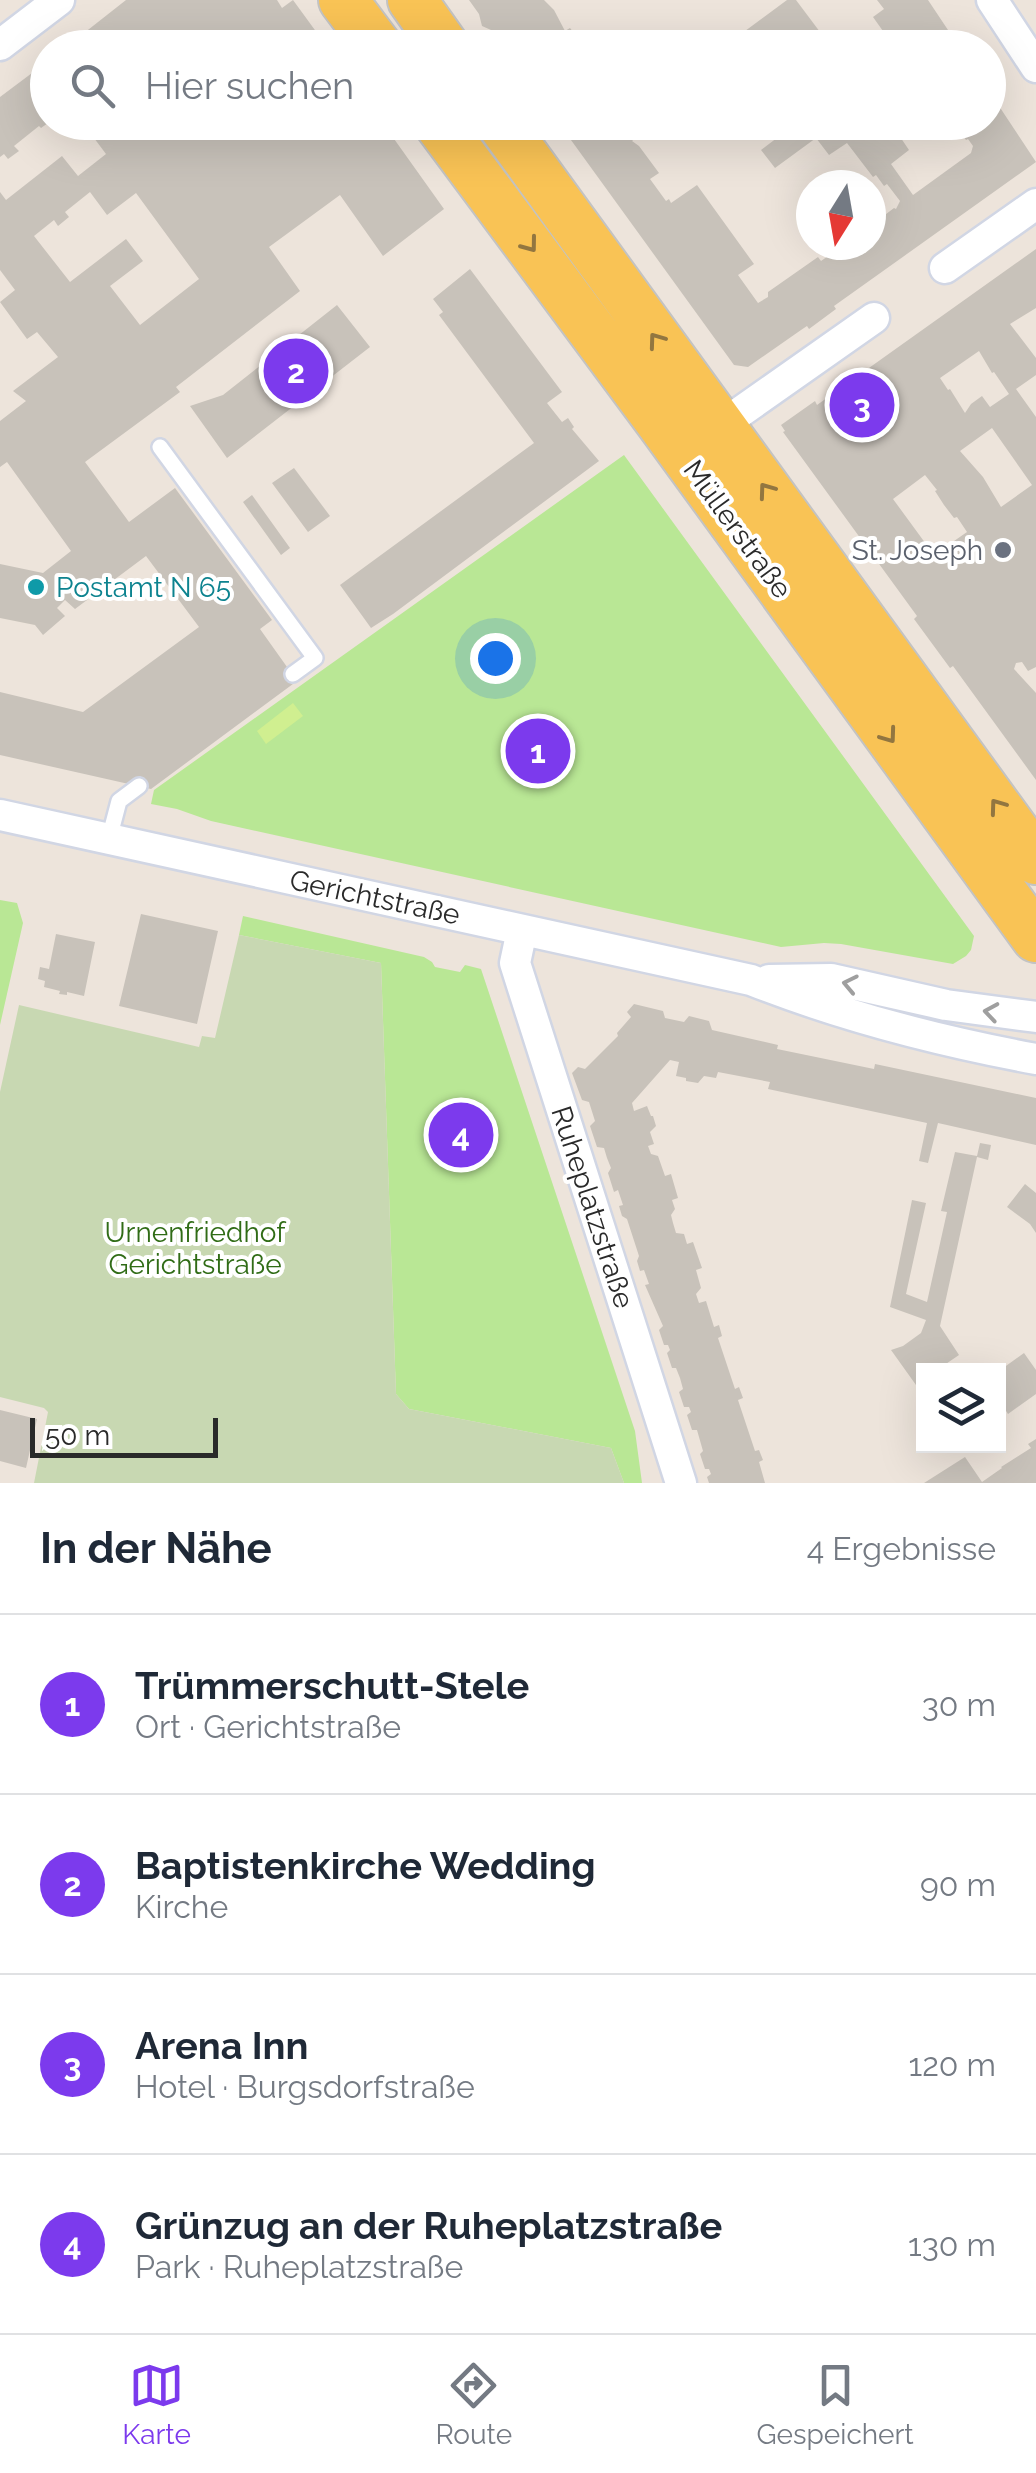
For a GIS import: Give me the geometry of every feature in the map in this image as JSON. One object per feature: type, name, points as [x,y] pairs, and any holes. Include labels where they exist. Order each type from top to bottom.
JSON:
[{"type":"main road","points":[[343,0],[366,30]]},
{"type":"main road","points":[[412,0],[433,30]]},
{"type":"main road","name":"Müllerstraße","points":[[452,140],[701,439],[1036,860]]},
{"type":"main road","name":"Müllerstraße","points":[[511,140],[701,439],[1036,938]]},
{"type":"street","points":[[0,45],[59,0]]},
{"type":"street","points":[[992,0],[1036,67]]},
{"type":"street","points":[[945,268],[1036,204]]},
{"type":"street","points":[[701,439],[874,318]]},
{"type":"street","name":"Gerichtstraße","points":[[0,815],[751,980],[797,998],[938,1039],[1036,1060]]},
{"type":"street","name":"Ruheplatzstraße","points":[[522,930],[516,963],[681,1483]]},
{"type":"street","name":"Gerichtstraße","points":[[751,980],[831,980],[946,1005],[1036,1017]]},
{"type":"street","points":[[938,1039],[946,1005]]},
{"type":"lane","points":[[160,447],[315,658],[293,674]]},
{"type":"lane","points":[[96,836],[134,785]]},
{"type":"green space","points":[[624,455],[974,936],[966,956],[953,964],[841,944],[781,947],[211,821],[151,804],[154,790]]},
{"type":"green space","points":[[293,703],[303,716],[266,744],[257,731]]},
{"type":"green space","points":[[0,900],[17,903],[23,923],[0,1025]]},
{"type":"green space","points":[[243,916],[424,957],[435,967],[460,972],[465,965],[481,969],[635,1431],[642,1483],[624,1483],[611,1448],[409,1409],[396,1394],[381,963],[239,935]]},
{"type":"green space","name":"Urnenfriedhof Gerichtstraße","points":[[239,935],[381,963],[396,1394],[409,1409],[611,1448],[624,1483],[34,1483],[48,1412],[0,1397],[0,1092],[19,1005],[199,1047],[202,1036],[215,1038]]},
{"type":"building","points":[[126,0],[277,0],[282,8],[293,0],[315,30],[88,30]]},
{"type":"building","points":[[469,0],[544,0],[564,30],[491,30],[482,26]]},
{"type":"building","points":[[787,0],[796,0],[818,30],[746,30]]},
{"type":"building","points":[[877,0],[928,0],[948,30],[882,30],[873,17],[884,9]]},
{"type":"building","points":[[30,74],[30,133],[14,146],[19,151],[8,159],[4,154],[0,157],[0,97]]},
{"type":"building","points":[[1006,117],[1036,162],[834,306],[836,309],[809,329],[807,326],[748,367],[734,365],[571,140],[633,140],[659,173],[650,179],[671,203],[697,185],[754,264],[738,275],[758,303],[814,260],[886,260],[886,214],[896,209],[900,201],[886,185],[886,170],[868,170],[847,143],[829,155],[818,140],[902,140],[909,150],[891,164],[913,195],[971,153],[973,146],[969,140],[1006,140]]},
{"type":"building","points":[[96,140],[395,140],[444,209],[383,256],[340,195],[269,247],[300,291],[176,387],[180,392],[85,462],[129,522],[175,488],[272,620],[260,629],[297,681],[151,789],[0,755],[0,692],[83,712],[199,627],[146,556],[75,609],[65,600],[57,608],[65,616],[43,635],[35,625],[0,618],[0,564],[43,573],[71,551],[7,462],[0,467],[0,421],[26,401],[13,391],[58,357],[37,332],[27,339],[0,302],[15,290],[0,270],[0,192],[6,200],[62,156],[78,176],[106,154]],"holes":[[[90,192],[107,215],[136,193],[199,279],[140,325],[110,286],[143,261],[126,239],[70,282],[34,236],[54,220],[58,226],[69,217],[65,212]]]},
{"type":"building","points":[[774,140],[813,140],[775,168],[761,150]]},
{"type":"building","points":[[1036,249],[1036,308],[1010,324],[1036,358],[1036,375],[1016,389],[1036,417],[1036,667],[1028,671],[1022,662],[1016,663],[1014,669],[1036,693],[1036,780],[914,619],[917,616],[783,432],[781,425],[815,401],[817,405]],"holes":[[[979,351],[1009,394],[990,407],[982,396],[965,413],[940,378]],[[992,428],[1032,485],[1001,507],[983,477],[960,451]],[[925,475],[967,532],[934,555],[893,499]]]},
{"type":"building","points":[[470,269],[562,392],[547,403],[562,422],[568,418],[572,429],[599,461],[371,628],[340,585],[534,443],[439,315],[443,312],[433,299]]},
{"type":"building","points":[[337,305],[370,347],[227,458],[190,406],[223,395]]},
{"type":"building","points":[[294,468],[330,516],[308,532],[272,483]]},
{"type":"building","points":[[252,495],[290,548],[281,555],[243,502]]},
{"type":"building","points":[[141,914],[218,931],[197,1024],[119,1006]]},
{"type":"building","points":[[56,934],[95,942],[84,996],[59,994],[60,991],[44,987],[45,981],[38,979],[40,967],[49,969]]},
{"type":"building","points":[[634,1004],[663,1011],[665,1018],[684,1022],[689,1016],[709,1021],[712,1030],[778,1045],[777,1049],[874,1069],[875,1064],[1036,1098],[1036,1145],[938,1123],[928,1163],[919,1161],[927,1123],[768,1089],[770,1082],[718,1072],[716,1078],[704,1076],[698,1083],[686,1081],[676,1076],[679,1062],[670,1060],[632,1103],[634,1111],[647,1106],[653,1116],[656,1126],[650,1132],[654,1144],[648,1146],[651,1154],[658,1156],[665,1176],[671,1174],[678,1198],[672,1200],[675,1209],[671,1215],[676,1233],[684,1234],[687,1244],[693,1242],[702,1268],[696,1270],[701,1288],[696,1294],[699,1303],[706,1301],[714,1327],[719,1325],[722,1336],[718,1338],[735,1389],[739,1387],[743,1398],[738,1400],[755,1451],[759,1450],[763,1460],[759,1462],[765,1483],[709,1483],[707,1477],[711,1474],[705,1469],[697,1430],[692,1430],[687,1415],[691,1412],[684,1407],[679,1392],[683,1389],[680,1378],[676,1368],[672,1368],[667,1353],[670,1350],[659,1330],[663,1326],[645,1285],[649,1284],[644,1270],[640,1271],[639,1256],[619,1206],[623,1205],[618,1190],[614,1192],[608,1173],[611,1168],[604,1148],[597,1147],[590,1126],[595,1121],[589,1102],[582,1100],[572,1073],[578,1067],[585,1069],[618,1036],[631,1017],[627,1012]]},
{"type":"building","points":[[980,1143],[991,1145],[988,1160],[977,1157],[940,1326],[959,1355],[947,1363],[916,1363],[916,1385],[891,1350],[921,1333],[926,1320],[890,1307],[912,1200],[926,1203],[906,1294],[927,1302],[947,1212],[941,1211],[955,1152],[977,1156]]},
{"type":"building","points":[[1025,1184],[1036,1193],[1036,1233],[1007,1207]]},
{"type":"building","points":[[1024,1353],[1036,1370],[1036,1394],[1008,1414],[1006,1411],[1006,1366]]},
{"type":"building","points":[[0,1410],[37,1419],[26,1468],[0,1461]]},
{"type":"building","points":[[1036,1439],[1036,1483],[924,1483],[965,1457],[982,1482],[1031,1448],[1028,1444]]},
{"type":"place","name":"Baptistenkirche Wedding","points":[[296,371]]},
{"type":"place","name":"Arena Inn","points":[[862,405]]},
{"type":"place","name":"St. Joseph","points":[[1003,550]]},
{"type":"place","name":"Postamt N 65","points":[[36,587]]},
{"type":"place","name":"Trümmerschutt-Stele","points":[[538,751]]},
{"type":"place","name":"Grünzug an der Ruheplatzstraße","points":[[461,1135]]}]
